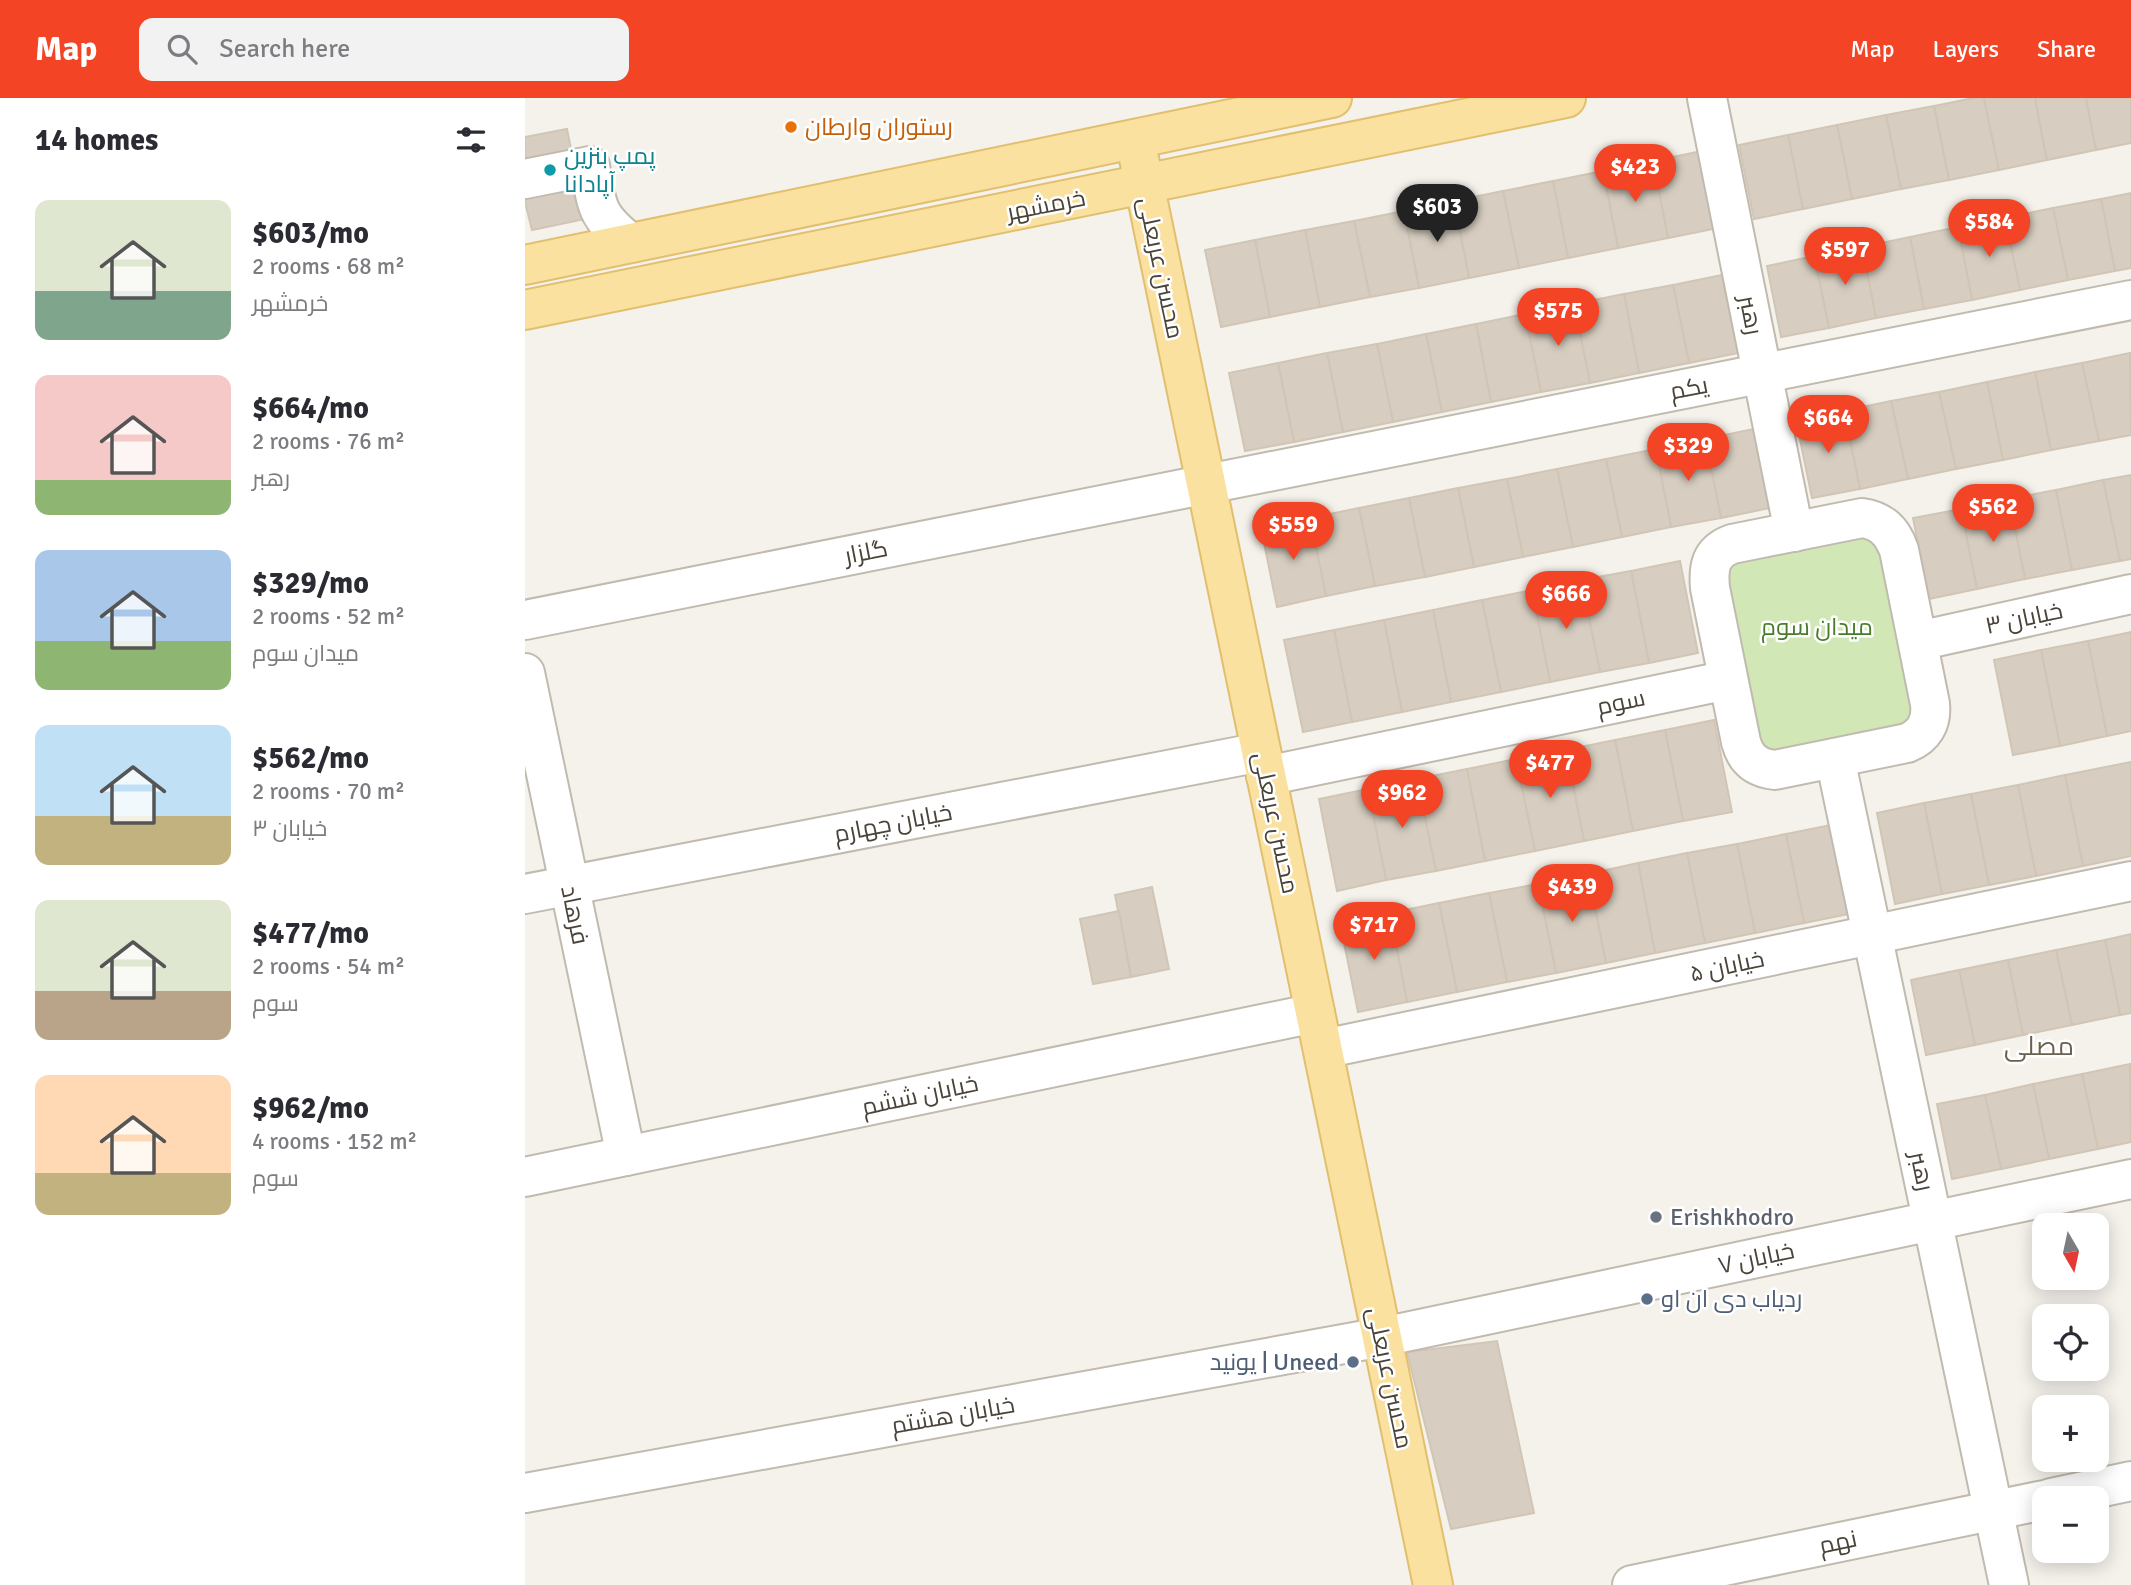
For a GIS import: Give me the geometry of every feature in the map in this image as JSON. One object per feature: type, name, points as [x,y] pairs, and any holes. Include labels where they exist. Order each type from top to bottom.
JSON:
[{"type":"main road","name":"خرمشهر","points":[[532,263],[1332,98]]},
{"type":"main road","name":"خرمشهر","points":[[536,308],[1566,98]]},
{"type":"main road","name":"محسن عربعلی","points":[[1135,139],[1433,1585]]},
{"type":"main road","points":[[532,263],[529,286],[536,308]]},
{"type":"street","name":"رهبر","points":[[1707,98],[1794,532]]},
{"type":"street","points":[[525,179],[590,166],[602,217],[629,243]]},
{"type":"street","name":"یکم","points":[[1206,485],[2131,300]]},
{"type":"street","name":"گلزار","points":[[525,620],[1206,485]]},
{"type":"street","points":[[1862,518],[1872,520],[1889,530],[1899,550],[1918,641],[1931,712],[1926,729],[1914,740],[1775,770],[1759,767],[1743,750],[1710,588],[1709,569],[1712,560],[1717,552],[1732,544],[1862,518]]},
{"type":"street","name":"خیابان ۳","points":[[1918,641],[2131,594]]},
{"type":"street","name":"فرهاد","points":[[525,673],[626,1156]]},
{"type":"street","name":"سوم","points":[[1264,764],[1728,680]]},
{"type":"street","name":"رهبر","points":[[1835,758],[2009,1585]]},
{"type":"street","name":"خیابان چهارم","points":[[525,894],[1264,764]]},
{"type":"street","name":"خیابان ۵","points":[[1319,1031],[1872,936],[2131,881]]},
{"type":"street","name":"خیابان ششم","points":[[525,1177],[626,1156],[1319,1031]]},
{"type":"street","name":"خیابان ۷","points":[[1382,1337],[2131,1179]]},
{"type":"street","name":"خیابان هشتم","points":[[525,1493],[1382,1337]]},
{"type":"street","points":[[2107,1486],[2131,1481]]},
{"type":"street","name":"نهم","points":[[1632,1585],[2032,1502]]},
{"type":"green space","name":"میدان سوم","points":[[1862,536],[1879,545],[1913,707],[1912,716],[1905,724],[1774,752],[1761,746],[1728,585],[1728,568],[1733,563]]},
{"type":"building","points":[[1984,98],[1999,170],[1949,180],[1934,106]]},
{"type":"building","points":[[1984,98],[2035,98],[2047,160],[1999,170]]},
{"type":"building","points":[[2035,98],[2086,98],[2096,150],[2047,160]]},
{"type":"building","points":[[2086,98],[2131,98],[2131,143],[2096,150]]},
{"type":"building","points":[[1934,106],[1949,180],[1901,189],[1886,115]]},
{"type":"building","points":[[1886,115],[1901,189],[1852,199],[1837,125]]},
{"type":"building","points":[[1837,125],[1852,199],[1803,209],[1788,135]]},
{"type":"building","name":"پمپ بنزین آپادانا","points":[[567,129],[585,219],[532,230],[525,202],[525,137]]},
{"type":"building","points":[[1788,135],[1803,209],[1754,219],[1739,145]]},
{"type":"building","points":[[1702,151],[1718,228],[1668,238],[1653,161]]},
{"type":"building","points":[[1653,161],[1668,238],[1618,248],[1603,171]]},
{"type":"building","points":[[1603,171],[1618,248],[1568,258],[1553,181]]},
{"type":"building","points":[[1553,181],[1568,258],[1519,268],[1503,191]]},
{"type":"building","points":[[1503,191],[1519,268],[1469,278],[1454,201]]},
{"type":"building","points":[[2131,193],[2131,268],[2115,271],[2101,199]]},
{"type":"building","points":[[2101,199],[2115,271],[2068,280],[2053,208]]},
{"type":"building","points":[[1454,201],[1469,278],[1419,288],[1404,211]]},
{"type":"building","points":[[2053,208],[2068,280],[2020,290],[2005,218]]},
{"type":"building","points":[[1404,211],[1419,288],[1370,297],[1354,221]]},
{"type":"building","points":[[2005,218],[2020,290],[1972,300],[1958,227]]},
{"type":"building","points":[[1354,221],[1370,297],[1320,307],[1305,230]]},
{"type":"building","points":[[1958,227],[1972,300],[1924,309],[1910,237]]},
{"type":"building","points":[[1305,230],[1320,307],[1270,317],[1255,240]]},
{"type":"building","points":[[1910,237],[1924,309],[1876,318],[1862,247]]},
{"type":"building","points":[[1255,240],[1270,317],[1221,327],[1205,250]]},
{"type":"building","points":[[1862,247],[1876,318],[1829,328],[1814,256]]},
{"type":"building","points":[[1814,256],[1829,328],[1781,337],[1767,266]]},
{"type":"building","points":[[1722,275],[1738,353],[1689,363],[1673,285]]},
{"type":"building","points":[[1673,285],[1689,363],[1639,373],[1624,294]]},
{"type":"building","points":[[1624,294],[1639,373],[1590,383],[1574,304]]},
{"type":"building","points":[[1574,304],[1590,383],[1541,392],[1525,314]]},
{"type":"building","points":[[1525,314],[1541,392],[1491,402],[1476,324]]},
{"type":"building","points":[[1476,324],[1491,402],[1442,412],[1426,334]]},
{"type":"building","points":[[1426,334],[1442,412],[1393,422],[1377,344]]},
{"type":"building","points":[[1377,344],[1393,422],[1343,432],[1327,353]]},
{"type":"building","points":[[1327,353],[1343,432],[1294,442],[1278,363]]},
{"type":"building","points":[[2130,353],[2131,435],[2099,441],[2082,363]]},
{"type":"building","points":[[1278,363],[1294,442],[1245,451],[1229,373]]},
{"type":"building","points":[[2082,363],[2099,441],[2051,450],[2035,372]]},
{"type":"building","points":[[2035,372],[2051,450],[2003,460],[1987,382]]},
{"type":"building","points":[[1987,382],[2003,460],[1956,469],[1939,392]]},
{"type":"building","points":[[1939,392],[1956,469],[1908,479],[1891,401]]},
{"type":"building","points":[[1891,401],[1908,479],[1860,489],[1844,411]]},
{"type":"building","points":[[1844,411],[1860,489],[1812,498],[1796,420]]},
{"type":"building","points":[[1754,429],[1770,508],[1721,518],[1705,439]]},
{"type":"building","points":[[1705,439],[1721,518],[1671,527],[1656,449]]},
{"type":"building","points":[[1656,449],[1671,527],[1622,537],[1606,459]]},
{"type":"building","points":[[1606,459],[1622,537],[1573,547],[1557,469]]},
{"type":"building","points":[[1557,469],[1573,547],[1523,557],[1507,479]]},
{"type":"building","points":[[2131,475],[2131,559],[2120,561],[2103,480]]},
{"type":"building","points":[[1507,479],[1523,557],[1474,567],[1458,488]]},
{"type":"building","points":[[2103,480],[2120,561],[2072,570],[2056,490]]},
{"type":"building","points":[[1458,488],[1474,567],[1425,577],[1409,498]]},
{"type":"building","points":[[2056,490],[2072,570],[2025,579],[2009,499]]},
{"type":"building","points":[[1409,498],[1425,577],[1375,586],[1359,508]]},
{"type":"building","points":[[2009,499],[2025,579],[1977,589],[1961,509]]},
{"type":"building","points":[[1359,508],[1375,586],[1326,596],[1310,518]]},
{"type":"building","points":[[1961,509],[1977,589],[1929,599],[1913,518]]},
{"type":"building","points":[[1310,518],[1326,596],[1277,607],[1261,528]]},
{"type":"building","points":[[1680,561],[1698,653],[1649,663],[1631,571]]},
{"type":"building","points":[[1631,571],[1649,663],[1600,672],[1581,580]]},
{"type":"building","points":[[1581,580],[1600,672],[1550,682],[1532,590]]},
{"type":"building","points":[[1532,590],[1550,682],[1501,692],[1482,600]]},
{"type":"building","points":[[1482,600],[1501,692],[1451,702],[1433,610]]},
{"type":"building","points":[[1433,610],[1451,702],[1402,712],[1384,620]]},
{"type":"building","points":[[1384,620],[1402,712],[1352,722],[1334,630]]},
{"type":"building","points":[[1334,630],[1352,722],[1303,732],[1284,640]]},
{"type":"building","points":[[2131,632],[2131,731],[2107,736],[2088,641]]},
{"type":"building","points":[[2088,641],[2107,736],[2060,746],[2041,650]]},
{"type":"building","points":[[2041,650],[2060,746],[2013,755],[1994,660]]},
{"type":"building","points":[[1714,720],[1732,812],[1683,821],[1665,730]]},
{"type":"building","points":[[1665,730],[1683,821],[1633,831],[1615,740]]},
{"type":"building","points":[[1615,740],[1633,831],[1584,841],[1566,750]]},
{"type":"building","points":[[1566,750],[1584,841],[1535,851],[1516,759]]},
{"type":"building","points":[[1516,759],[1535,851],[1485,861],[1467,769]]},
{"type":"building","points":[[2131,762],[2131,856],[2083,866],[2065,775]]},
{"type":"building","points":[[1467,769],[1485,861],[1436,871],[1417,779]]},
{"type":"building","points":[[2065,775],[2083,866],[2036,876],[2018,785]]},
{"type":"building","points":[[1417,779],[1436,871],[1386,880],[1368,789]]},
{"type":"building","points":[[2018,785],[2036,876],[1989,885],[1971,794]]},
{"type":"building","points":[[1368,789],[1386,880],[1337,891],[1319,799]]},
{"type":"building","points":[[1971,794],[1989,885],[1942,894],[1924,803]]},
{"type":"building","points":[[1924,803],[1942,894],[1895,904],[1877,813]]},
{"type":"building","points":[[1836,824],[1854,913],[1804,923],[1786,834]]},
{"type":"building","points":[[1786,834],[1804,923],[1755,933],[1737,844]]},
{"type":"building","points":[[1737,844],[1755,933],[1705,943],[1687,853]]},
{"type":"building","points":[[1687,853],[1705,943],[1655,953],[1638,863]]},
{"type":"building","points":[[1638,863],[1655,953],[1606,963],[1588,874]]},
{"type":"building","points":[[1588,874],[1606,963],[1556,973],[1538,884]]},
{"type":"building","points":[[1538,884],[1556,973],[1507,982],[1489,893]]},
{"type":"building","points":[[1152,887],[1169,969],[1131,977],[1115,895]]},
{"type":"building","points":[[1489,893],[1507,982],[1457,992],[1439,903]]},
{"type":"building","points":[[1439,903],[1457,992],[1407,1002],[1390,913]]},
{"type":"building","points":[[1119,911],[1131,977],[1093,984],[1080,919]]},
{"type":"building","points":[[1390,913],[1407,1002],[1358,1012],[1340,923]]},
{"type":"building","points":[[2131,934],[2131,1013],[2120,1015],[2105,940]]},
{"type":"building","points":[[2105,940],[2120,1015],[2072,1025],[2056,950]]},
{"type":"building","points":[[2056,950],[2072,1025],[2023,1035],[2008,960]]},
{"type":"building","points":[[2008,960],[2023,1035],[1975,1045],[1959,970]]},
{"type":"building","points":[[1959,970],[1975,1045],[1926,1055],[1911,980]]},
{"type":"building","points":[[2130,1064],[2131,1142],[2098,1149],[2082,1074]]},
{"type":"building","points":[[2082,1074],[2098,1149],[2049,1159],[2033,1084]]},
{"type":"building","points":[[2033,1084],[2049,1159],[2001,1169],[1985,1095]]},
{"type":"building","points":[[1985,1095],[2001,1169],[1952,1179],[1937,1104]]},
{"type":"building","points":[[1497,1341],[1534,1513],[1451,1529],[1407,1352]]},
{"type":"place","name":"رستوران وارطان","points":[[791,127]]},
{"type":"place","name":"پمپ بنزین آپادانا","points":[[550,170]]},
{"type":"place","name":"Erishkhodro","points":[[1656,1217]]},
{"type":"place","name":"ردیاب دی ان او","points":[[1647,1299]]},
{"type":"place","name":"یونید | Uneed","points":[[1353,1362]]},
{"type":"district","name":"مصلی","points":[[2039,1047]]}]
